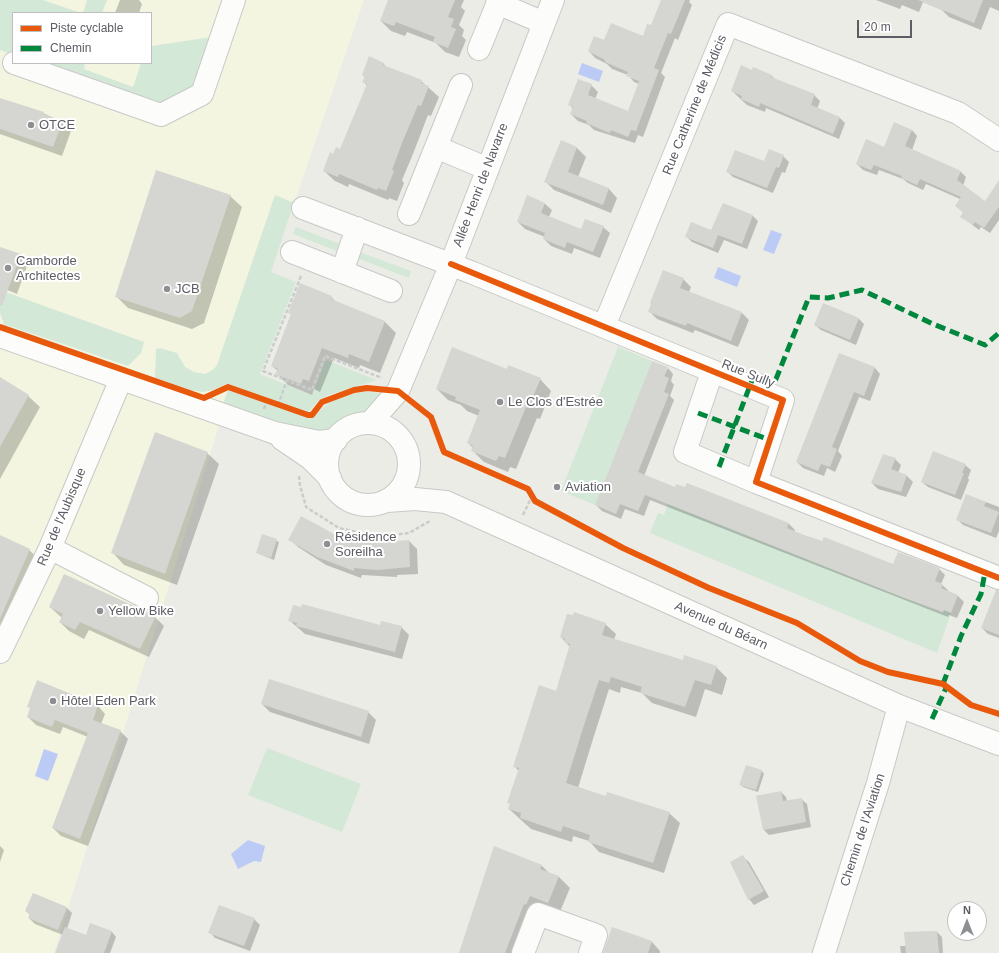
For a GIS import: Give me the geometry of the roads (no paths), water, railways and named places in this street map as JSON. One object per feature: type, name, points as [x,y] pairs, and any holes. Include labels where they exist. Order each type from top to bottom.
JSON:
[{"type":"street","points":[[16,64],[161,115],[202,94],[234,0]]},
{"type":"street","name":"Allée Henri de Navarre","points":[[370,424],[399,388],[451,264],[552,0]]},
{"type":"street","points":[[479,49],[498,2],[544,23]]},
{"type":"street","name":"Rue Catherine de Médicis","points":[[604,326],[728,24],[958,113],[999,140]]},
{"type":"street","points":[[0,58],[12,63]]},
{"type":"street","points":[[410,214],[461,85]]},
{"type":"street","points":[[436,147],[488,169]]},
{"type":"street","name":"Rue Sully","points":[[303,208],[451,264],[783,400],[756,482]]},
{"type":"street","points":[[342,272],[357,228]]},
{"type":"street","points":[[300,256],[391,290]]},
{"type":"street","points":[[0,336],[230,419],[275,433],[319,442],[336,440]]},
{"type":"street","name":"Rue Sully","points":[[712,372],[685,452],[756,482],[999,578]]},
{"type":"street","name":"Rue de l'Aubisque","points":[[0,652],[50,548],[120,379]]},
{"type":"street","name":"Allée Henri de Navarre","points":[[395,433],[399,388]]},
{"type":"street","points":[[275,433],[310,458],[330,478],[337,490],[347,499],[360,505],[374,505],[387,501],[398,493],[406,481],[410,468],[409,455],[404,443],[395,433],[383,426],[370,424],[357,425],[336,440],[330,450],[327,465],[330,478]]},
{"type":"street","name":"Avenue du Béarn","points":[[409,462],[424,483],[446,502],[899,706],[999,744]]},
{"type":"street","name":"Avenue du Béarn","points":[[387,501],[415,499],[446,502]]},
{"type":"street","points":[[50,548],[147,598]]},
{"type":"street","name":"Chemin de l'Aviation","points":[[824,953],[878,783],[899,706]]},
{"type":"street","points":[[523,953],[538,914],[596,935],[590,953]]},
{"type":"water","points":[[582,63],[603,71],[599,82],[578,74]]},
{"type":"water","points":[[771,230],[782,234],[774,254],[763,250]]},
{"type":"water","points":[[718,267],[741,276],[737,287],[714,278]]},
{"type":"water","points":[[44,749],[58,754],[48,781],[35,776]]},
{"type":"water","points":[[248,840],[265,846],[261,862],[254,861],[238,869],[231,854]]},
{"type":"place","name":"OTCE","points":[[31,125]]},
{"type":"place","name":"Camborde Architectes","points":[[8,268]]},
{"type":"place","name":"JCB","points":[[167,289]]},
{"type":"place","name":"Le Clos d'Estrée","points":[[500,402]]},
{"type":"place","name":"Aviation","points":[[557,487]]},
{"type":"place","name":"Résidence Soreilha","points":[[327,544]]},
{"type":"place","name":"Yellow Bike","points":[[100,611]]},
{"type":"place","name":"Hôtel Eden Park","points":[[53,701]]}]
